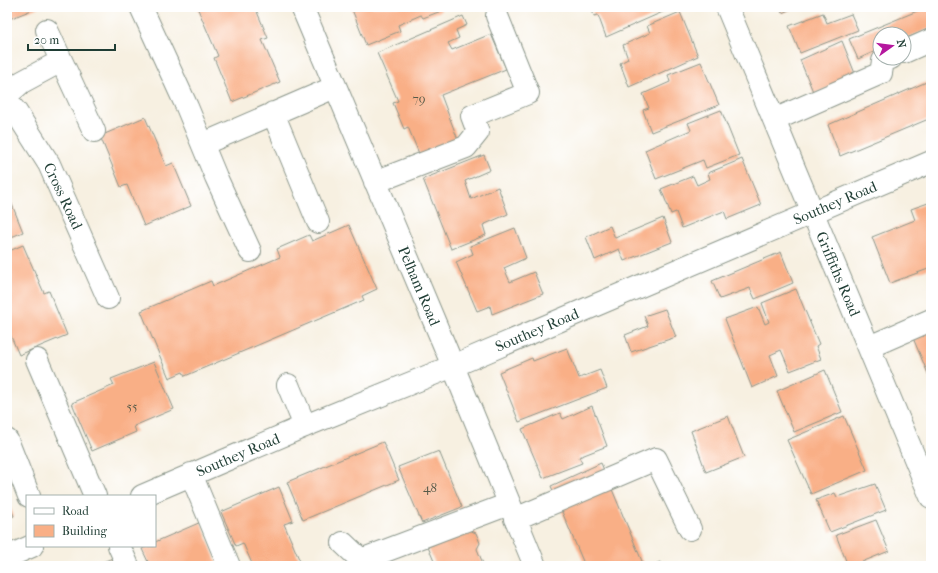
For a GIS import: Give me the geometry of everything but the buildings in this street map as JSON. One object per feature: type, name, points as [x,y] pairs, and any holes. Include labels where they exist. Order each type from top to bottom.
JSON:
[{"type":"street","points":[[142,7],[187,107],[216,178],[250,250]]},
{"type":"street","name":"Pelham Road","points":[[302,7],[453,366],[534,566]]},
{"type":"street","name":"Griffiths Road","points":[[727,7],[931,497]]},
{"type":"street","points":[[375,182],[466,147],[478,132],[472,116],[528,94],[497,16]]},
{"type":"street","points":[[46,30],[94,131]]},
{"type":"street","points":[[912,48],[931,40]]},
{"type":"street","points":[[7,95],[22,82],[61,61]]},
{"type":"street","points":[[774,120],[881,73],[882,66]]},
{"type":"street","points":[[203,144],[335,87]]},
{"type":"street","name":"Cross Road","points":[[7,101],[16,112],[49,164],[108,298]]},
{"type":"street","points":[[274,113],[318,222]]},
{"type":"street","name":"Southey Road","points":[[144,495],[191,474],[453,366],[931,162]]},
{"type":"street","points":[[869,347],[931,320]]},
{"type":"street","points":[[38,360],[95,495]]},
{"type":"street","points":[[288,385],[306,426]]},
{"type":"street","points":[[7,440],[29,495]]},
{"type":"street","points":[[343,543],[362,560],[512,512],[656,459],[690,529]]},
{"type":"street","points":[[191,474],[229,566]]},
{"type":"street","points":[[7,557],[30,547]]},
{"type":"street","points":[[119,547],[128,566]]}]
